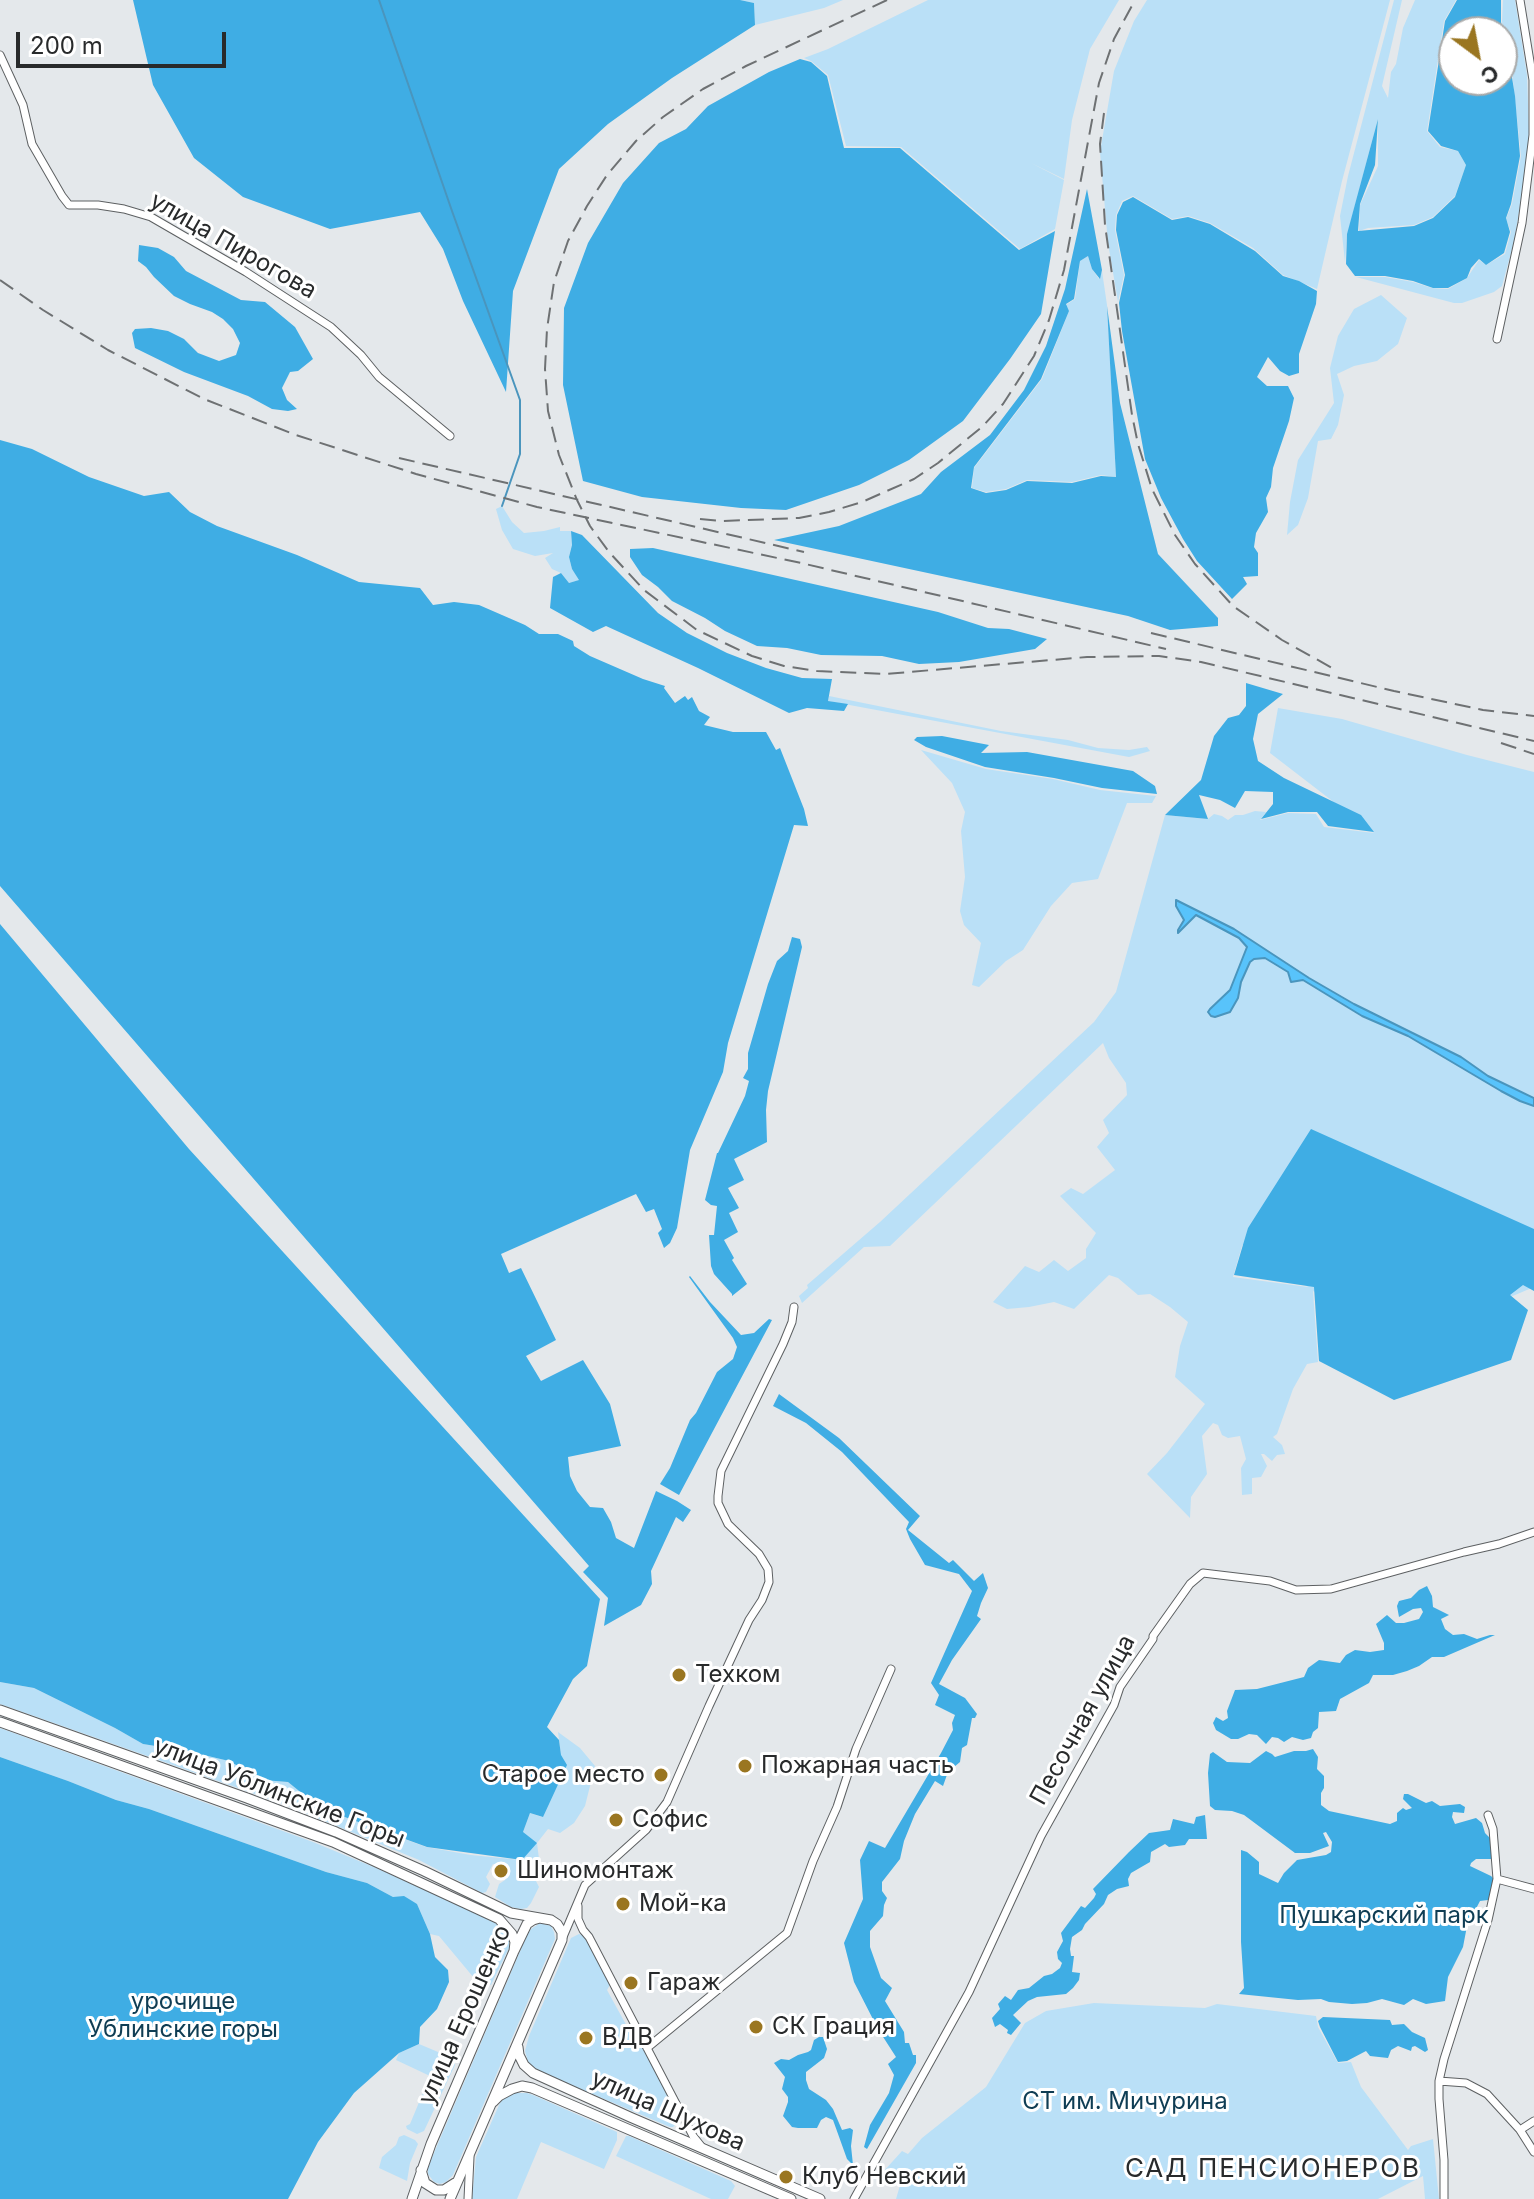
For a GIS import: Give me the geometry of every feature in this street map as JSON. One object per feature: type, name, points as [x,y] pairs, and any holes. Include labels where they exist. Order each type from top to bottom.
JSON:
[{"type":"main road","name":"улица Ублинские Горы","points":[[0,1710],[336,1832],[511,1913],[546,1919]]},
{"type":"main road","name":"улица Ублинские Горы","points":[[0,1722],[243,1808],[362,1855],[499,1919],[512,1934],[514,1951]]},
{"type":"main road","name":"улица Ерошенко","points":[[412,2199],[421,2170],[527,1924],[546,1919],[562,1932],[562,1940]]},
{"type":"main road","points":[[450,2199],[562,1940]]},
{"type":"main road","name":"улица Шухова","points":[[518,2043],[519,2055],[533,2073],[820,2199]]},
{"type":"main road","name":"улица Шухова","points":[[491,2104],[512,2089],[522,2086],[532,2088],[791,2199]]},
{"type":"main road","points":[[421,2170],[425,2183],[436,2190],[451,2187],[458,2180]]},
{"type":"street","points":[[1497,339],[1522,223],[1533,135],[1533,80],[1520,0]]},
{"type":"street","name":"улица Пирогова","points":[[0,55],[23,105],[32,144],[69,205],[98,205],[151,217],[246,272],[331,327],[379,377],[450,436]]},
{"type":"street","points":[[562,1940],[585,1885],[660,1814],[769,1582],[768,1569],[759,1554],[728,1524],[718,1496],[721,1471],[783,1344],[794,1307]]},
{"type":"street","name":"Песочная улица","points":[[854,2199],[969,1992],[1041,1836],[1114,1705],[1120,1687],[1190,1584],[1203,1573],[1270,1581],[1296,1590],[1331,1589],[1534,1532]]},
{"type":"street","points":[[647,2048],[787,1933],[837,1807],[856,1749],[891,1669]]},
{"type":"street","points":[[1444,2199],[1439,2081],[1488,1920],[1497,1879],[1493,1829],[1488,1815]]},
{"type":"street","points":[[1497,1879],[1534,1889]]},
{"type":"street","points":[[578,1901],[578,1919],[583,1930],[702,2148]]},
{"type":"street","points":[[546,1919],[583,1930]]},
{"type":"street","points":[[562,1940],[572,1931],[583,1930]]},
{"type":"street","points":[[1439,2081],[1466,2083],[1487,2094],[1520,2130],[1534,2152]]},
{"type":"street","points":[[1520,2130],[1534,2121]]},
{"type":"street","points":[[468,2199],[471,2149]]},
{"type":"green space","points":[[133,0],[740,0],[754,3],[755,25],[672,78],[608,124],[559,169],[513,291],[506,392],[463,301],[443,249],[420,212],[330,229],[243,197],[194,158],[153,85]]},
{"type":"green space","points":[[740,0],[843,0],[824,8],[755,25],[754,3]]},
{"type":"green space","points":[[928,0],[1119,0],[1090,49],[1072,120],[1064,179],[1031,163],[1064,180],[1055,229],[1020,249],[901,147],[846,146],[828,75],[804,58]]},
{"type":"green space","points":[[1147,0],[1390,0],[1317,289],[1283,275],[1253,248],[1210,223],[1188,216],[1172,219],[1133,196],[1122,201],[1116,215],[1115,230],[1124,275],[1118,302],[1108,243],[1100,152],[1114,71],[1134,21]]},
{"type":"green space","points":[[1394,0],[1402,0],[1382,86],[1388,98],[1391,72],[1396,64],[1403,28],[1415,0],[1456,0],[1447,16],[1438,16],[1438,60],[1427,131],[1440,147],[1458,151],[1466,165],[1455,196],[1433,217],[1414,225],[1359,231],[1360,205],[1378,166],[1378,119],[1347,235],[1345,262],[1340,216]]},
{"type":"green space","points":[[1457,0],[1501,0],[1501,16],[1448,16]]},
{"type":"green space","points":[[1503,0],[1515,0],[1518,16],[1502,16]]},
{"type":"green space","points":[[1518,19],[1527,75],[1529,132],[1514,242],[1502,286],[1494,292],[1454,303],[1356,277],[1385,277],[1448,289],[1467,278],[1479,260],[1486,265],[1505,254],[1511,232],[1506,219],[1521,156],[1515,96],[1518,96]]},
{"type":"green space","points":[[800,59],[811,62],[827,76],[844,148],[900,148],[1019,250],[1055,231],[1041,314],[963,421],[909,460],[859,485],[786,510],[642,497],[583,481],[563,385],[564,308],[588,243],[623,183],[659,143],[686,129],[708,106],[769,72]]},
{"type":"green space","points":[[1438,66],[1438,96],[1515,96],[1520,156],[1506,218],[1510,232],[1504,253],[1486,265],[1479,259],[1467,278],[1448,288],[1433,288],[1385,276],[1355,276],[1346,264],[1347,234],[1378,119],[1375,165],[1360,204],[1358,231],[1414,226],[1433,218],[1455,197],[1466,165],[1458,151],[1441,146],[1428,131]]},
{"type":"green space","points":[[1087,189],[1102,270],[1100,279],[1092,269],[1088,256],[1080,261],[1074,299],[1066,304],[1069,311],[1041,379],[974,467],[971,488],[986,493],[1006,490],[1027,481],[1072,483],[1101,476],[1116,477],[1107,306],[1120,403],[1158,554],[1218,618],[1218,626],[1170,630],[1128,616],[774,540],[839,526],[921,494],[941,472],[990,435],[1024,390],[1046,346],[1065,289]]},
{"type":"green space","points":[[1133,197],[1172,220],[1188,217],[1210,224],[1255,251],[1283,276],[1317,291],[1316,304],[1299,354],[1299,373],[1289,376],[1268,357],[1257,377],[1267,386],[1288,386],[1294,398],[1266,498],[1268,512],[1256,533],[1254,547],[1258,553],[1258,576],[1243,577],[1247,584],[1232,599],[1197,561],[1183,539],[1145,459],[1119,303],[1125,275],[1116,230],[1117,215],[1123,202]]},
{"type":"green space","points":[[139,245],[158,248],[174,257],[186,271],[241,300],[265,302],[295,327],[313,359],[298,371],[290,372],[282,388],[287,400],[297,409],[272,409],[135,348],[132,333],[135,329],[151,328],[168,331],[184,339],[198,353],[219,361],[236,355],[240,343],[223,319],[174,296],[154,277],[138,261]]},
{"type":"green space","points":[[1088,256],[1099,279],[1102,271],[1107,305],[1116,477],[1101,475],[1072,482],[1027,480],[1006,489],[986,492],[972,488],[974,468],[1042,379],[1069,311],[1066,305],[1075,299],[1080,261]]},
{"type":"green space","points":[[1381,295],[1407,318],[1398,344],[1377,361],[1337,374],[1344,395],[1338,425],[1331,439],[1318,441],[1308,498],[1298,525],[1287,535],[1298,460],[1334,403],[1330,368],[1338,336],[1354,309]]},
{"type":"green space","points":[[0,440],[32,449],[89,477],[144,496],[169,492],[190,512],[217,526],[359,582],[420,588],[433,605],[454,602],[479,605],[539,634],[558,634],[573,641],[574,646],[590,656],[665,686],[675,703],[685,696],[688,700],[692,697],[699,711],[710,717],[704,725],[733,732],[766,732],[776,750],[780,748],[808,826],[794,825],[728,1043],[723,1072],[690,1150],[677,1228],[670,1243],[664,1248],[658,1233],[662,1229],[654,1209],[646,1212],[636,1194],[501,1254],[509,1273],[521,1268],[556,1340],[526,1356],[541,1381],[583,1360],[610,1404],[621,1446],[568,1457],[570,1476],[577,1491],[590,1507],[603,1508],[616,1538],[634,1548],[656,1491],[691,1510],[683,1522],[676,1517],[651,1571],[652,1584],[641,1605],[604,1626],[608,1598],[583,1572],[589,1566],[0,886]]},
{"type":"green space","points":[[502,506],[524,533],[560,527],[560,531],[571,531],[569,557],[572,569],[580,580],[569,583],[561,573],[552,569],[545,558],[553,553],[535,556],[513,549],[502,530],[496,509]]},
{"type":"green space","points":[[571,531],[582,535],[658,613],[687,633],[766,668],[802,678],[832,679],[828,701],[848,704],[844,711],[807,708],[789,713],[606,626],[593,632],[550,608],[553,577],[561,573],[569,583],[579,580],[569,557]]},
{"type":"green space","points":[[653,548],[938,612],[988,628],[1009,629],[1047,639],[1035,649],[959,662],[919,664],[882,656],[821,655],[757,646],[672,601],[642,575],[630,557],[630,549]]},
{"type":"green space","points":[[1246,683],[1283,694],[1258,714],[1253,739],[1258,761],[1284,778],[1361,815],[1374,832],[1328,826],[1317,812],[1288,812],[1261,819],[1273,804],[1273,792],[1245,791],[1235,808],[1220,800],[1199,795],[1208,819],[1165,815],[1201,780],[1214,736],[1228,718],[1239,715],[1246,706]]},
{"type":"green space","points":[[829,696],[1098,748],[1129,750],[1147,747],[1150,751],[1129,757],[828,701]]},
{"type":"green space","points":[[1278,708],[1342,719],[1534,772],[1534,1097],[1488,1076],[1460,1057],[1309,978],[1234,929],[1176,901],[1176,906],[1183,920],[1178,933],[1196,915],[1239,938],[1247,947],[1230,990],[1210,1009],[1208,1012],[1211,1016],[1230,1012],[1250,962],[1265,958],[1288,972],[1291,982],[1303,980],[1362,1017],[1408,1036],[1501,1091],[1534,1106],[1534,1287],[1399,1344],[1313,1291],[1318,1362],[1307,1364],[1273,1437],[1282,1445],[1285,1454],[1277,1455],[1272,1461],[1261,1454],[1267,1466],[1261,1477],[1252,1478],[1252,1494],[1242,1495],[1241,1468],[1246,1459],[1240,1436],[1228,1438],[1213,1423],[1202,1436],[1207,1474],[1191,1497],[1190,1518],[1147,1474],[1205,1404],[1175,1377],[1188,1322],[1150,1294],[1138,1295],[1118,1278],[1109,1275],[1074,1309],[1054,1302],[1007,1309],[993,1302],[1025,1266],[1039,1272],[1054,1260],[1068,1271],[1086,1258],[1086,1249],[1096,1233],[1060,1196],[1071,1188],[1083,1194],[1115,1170],[1097,1147],[1109,1133],[1103,1120],[1127,1095],[1126,1083],[1103,1043],[890,1246],[864,1247],[802,1303],[799,1296],[808,1288],[807,1285],[880,1222],[1094,1022],[1116,992],[1165,815],[1208,819],[1214,814],[1228,820],[1235,815],[1266,812],[1260,820],[1288,813],[1316,814],[1324,827],[1374,833],[1270,753]],"holes":[[[1242,1245],[1308,1287],[1233,1277]]]},
{"type":"green space","points":[[942,736],[989,745],[981,753],[1027,752],[1133,771],[1155,786],[1157,794],[1102,788],[985,767],[914,740],[917,737]]},
{"type":"green space","points":[[921,750],[986,769],[1100,790],[1156,796],[1152,803],[1127,803],[1098,879],[1072,883],[1051,906],[1023,950],[1006,961],[979,987],[972,985],[981,943],[964,925],[960,911],[965,877],[961,831],[965,812],[952,783]]},
{"type":"green space","points":[[0,924],[189,1149],[600,1599],[587,1666],[573,1679],[547,1727],[559,1740],[561,1755],[567,1765],[543,1817],[530,1813],[523,1832],[537,1843],[522,1860],[427,1847],[320,1808],[288,1782],[263,1780],[229,1761],[143,1744],[34,1688],[0,1682]]},
{"type":"green space","points":[[792,937],[800,939],[802,947],[768,1091],[767,1142],[734,1159],[744,1180],[728,1188],[739,1208],[729,1213],[738,1232],[724,1240],[747,1284],[732,1296],[711,1266],[709,1235],[714,1235],[717,1206],[705,1200],[717,1153],[745,1096],[749,1081],[743,1078],[748,1069],[748,1053],[768,984],[777,961],[788,951]]},
{"type":"green space","points":[[1311,1129],[1534,1229],[1534,1291],[1523,1285],[1510,1295],[1528,1310],[1511,1360],[1394,1400],[1319,1361],[1314,1287],[1234,1275],[1248,1228]]},
{"type":"green space","points":[[690,1276],[741,1335],[754,1333],[769,1319],[772,1320],[679,1495],[660,1484],[690,1420],[717,1372],[733,1359],[737,1347]]},
{"type":"green space","points":[[779,1394],[839,1438],[920,1516],[908,1530],[949,1563],[953,1560],[974,1581],[983,1573],[988,1588],[977,1616],[981,1619],[939,1684],[965,1698],[977,1714],[972,1718],[967,1745],[962,1748],[960,1762],[948,1772],[943,1786],[935,1781],[915,1814],[900,1859],[882,1882],[882,1891],[887,1898],[883,1916],[870,1931],[870,1947],[881,1978],[892,1988],[885,2001],[904,2032],[905,2043],[909,2043],[913,2055],[916,2055],[916,2063],[867,2149],[864,2147],[870,2125],[889,2093],[894,2075],[888,2064],[896,2057],[854,1982],[844,1943],[863,1899],[860,1860],[869,1841],[885,1848],[953,1730],[955,1715],[935,1705],[939,1695],[931,1683],[972,1591],[959,1574],[925,1565],[906,1529],[909,1522],[842,1452],[806,1423],[773,1406]]},
{"type":"green space","points":[[1427,1586],[1433,1607],[1449,1615],[1441,1619],[1445,1629],[1453,1635],[1464,1634],[1477,1639],[1495,1635],[1444,1657],[1432,1657],[1407,1671],[1373,1675],[1369,1683],[1340,1699],[1336,1711],[1319,1712],[1318,1728],[1311,1738],[1303,1740],[1292,1737],[1284,1742],[1272,1737],[1266,1744],[1257,1735],[1231,1739],[1216,1730],[1213,1723],[1216,1717],[1223,1721],[1228,1718],[1227,1711],[1235,1690],[1257,1689],[1304,1677],[1308,1668],[1319,1660],[1340,1663],[1355,1650],[1384,1650],[1376,1624],[1387,1615],[1396,1623],[1419,1619],[1423,1612],[1421,1608],[1399,1617],[1397,1606],[1399,1601],[1411,1598]]},
{"type":"green space","points":[[0,1682],[34,1688],[143,1744],[229,1761],[263,1780],[288,1782],[320,1808],[426,1847],[471,1855],[521,1860],[523,1832],[530,1813],[542,1817],[561,1755],[558,1732],[580,1748],[595,1766],[585,1806],[574,1823],[560,1833],[548,1829],[537,1843],[539,1859],[533,1875],[539,1887],[527,1908],[521,1909],[495,1897],[508,1869],[493,1864],[486,1877],[490,1884],[482,1893],[419,1860],[286,1805],[0,1704]]},
{"type":"green space","points":[[0,1728],[376,1868],[495,1922],[509,1937],[509,1948],[491,1985],[474,1978],[439,1936],[430,1934],[417,1904],[393,1897],[367,1883],[326,1872],[116,1800],[0,1757]]},
{"type":"green space","name":"Пушкарский парк","points":[[1313,1749],[1318,1757],[1317,1769],[1324,1776],[1321,1805],[1329,1811],[1390,1824],[1397,1821],[1397,1813],[1403,1808],[1412,1808],[1403,1799],[1404,1794],[1408,1794],[1440,1806],[1460,1804],[1465,1807],[1464,1813],[1453,1812],[1455,1824],[1476,1818],[1491,1839],[1492,1859],[1476,1859],[1470,1866],[1495,1880],[1492,1893],[1488,1900],[1480,1901],[1467,1926],[1463,1947],[1448,1977],[1445,2001],[1426,2004],[1413,1999],[1404,2005],[1382,1999],[1352,2004],[1239,1994],[1244,1988],[1241,1850],[1259,1862],[1259,1874],[1278,1883],[1297,1860],[1331,1852],[1332,1842],[1326,1832],[1323,1833],[1329,1846],[1310,1853],[1295,1853],[1244,1815],[1215,1810],[1210,1806],[1210,1754],[1213,1752],[1227,1762],[1250,1763],[1266,1751],[1275,1757]]},
{"type":"green space","name":"урочище Ублинские горы","points":[[0,1757],[116,1800],[326,1872],[367,1883],[393,1897],[404,1896],[417,1904],[430,1934],[435,1957],[448,1970],[449,1982],[437,2009],[420,2027],[419,2044],[399,2053],[354,2093],[318,2142],[288,2199],[0,2199]]},
{"type":"green space","points":[[1205,1815],[1207,1839],[1189,1839],[1185,1845],[1169,1847],[1165,1844],[1151,1852],[1150,1862],[1131,1873],[1129,1886],[1108,1895],[1082,1930],[1072,1937],[1072,1972],[1080,1973],[1073,1988],[1066,1994],[1028,2001],[1013,2015],[1021,2023],[1011,2035],[1000,2024],[995,2027],[992,2018],[1005,1996],[1011,2000],[1018,1990],[1029,1988],[1060,1968],[1062,1963],[1057,1952],[1063,1941],[1061,1933],[1081,1906],[1085,1908],[1094,1898],[1096,1894],[1093,1889],[1129,1852],[1149,1833],[1170,1830],[1173,1819],[1194,1824],[1196,1817]]},
{"type":"green space","points":[[540,1923],[551,1926],[555,1939],[453,2175],[446,2182],[434,2182],[428,2174],[428,2167],[527,1935]]},
{"type":"green space","points":[[579,1934],[588,1943],[610,1985],[607,1990],[629,2030],[633,2028],[678,2115],[679,2121],[673,2127],[536,2070],[528,2062],[525,2051],[529,2036],[571,1938]]},
{"type":"green space","name":"СТ им. Мичурина","points":[[1094,2003],[1205,2008],[1217,2004],[1316,2016],[1318,2027],[1338,2063],[1351,2062],[1361,2087],[1408,2150],[1411,2146],[1433,2139],[1439,2199],[1425,2199],[1423,2176],[1378,2199],[896,2199],[901,2182],[883,2172],[902,2151],[908,2154],[922,2138],[986,2087],[1025,2023],[1046,2011]]},
{"type":"green space","points":[[1323,2017],[1390,2020],[1392,2025],[1404,2024],[1425,2038],[1428,2050],[1425,2052],[1415,2046],[1411,2051],[1398,2046],[1391,2050],[1388,2058],[1370,2056],[1366,2051],[1338,2062],[1318,2021]]},
{"type":"green space","points":[[819,2037],[823,2037],[827,2049],[824,2058],[806,2072],[806,2080],[809,2089],[826,2100],[833,2109],[842,2130],[853,2130],[853,2165],[847,2159],[833,2120],[826,2117],[817,2128],[798,2128],[792,2127],[783,2116],[788,2102],[782,2089],[785,2077],[774,2063],[808,2052]]},
{"type":"green space","points":[[419,2044],[450,2057],[455,2065],[424,2131],[417,2134],[406,2126],[410,2124],[430,2076],[396,2060],[399,2053]]},
{"type":"green space","points":[[514,2093],[533,2095],[617,2132],[617,2140],[604,2169],[541,2142],[517,2199],[472,2199],[476,2157],[499,2105]]},
{"type":"green space","points":[[404,2135],[418,2144],[407,2181],[379,2168],[382,2157]]},
{"type":"green space","points":[[626,2136],[731,2181],[735,2186],[728,2199],[711,2199],[616,2156]]},
{"type":"shaded area","points":[[1176,900],[1234,929],[1354,1004],[1461,1057],[1488,1076],[1534,1098],[1534,1106],[1501,1091],[1408,1036],[1362,1016],[1303,980],[1291,982],[1288,972],[1265,958],[1250,962],[1230,1012],[1211,1016],[1208,1012],[1210,1009],[1230,990],[1247,947],[1239,938],[1196,915],[1178,933],[1184,920]]},
{"type":"waterway","points":[[379,0],[520,400],[520,454],[502,506]]},
{"type":"railway","points":[[887,0],[746,66],[703,89],[663,117],[636,141],[607,175],[568,241],[554,282],[547,329],[545,369],[548,411],[559,455],[577,500],[590,526],[609,552],[644,590],[697,630],[752,656],[784,666],[885,674],[1087,657],[1159,656],[1201,662],[1534,741]]},
{"type":"railway","points":[[700,519],[799,518],[862,502],[914,479],[938,463],[983,426],[1003,404],[1034,356],[1049,320],[1064,270],[1099,83],[1114,39],[1135,0]]},
{"type":"railway","points":[[1104,113],[1100,144],[1105,225],[1132,415],[1152,489],[1175,535],[1195,564],[1233,606],[1282,640],[1334,669]]},
{"type":"railway","points":[[0,280],[108,350],[204,399],[296,435],[416,474],[537,507],[801,563],[1166,649]]},
{"type":"railway","points":[[399,458],[804,552]]},
{"type":"railway","points":[[1151,633],[1394,691],[1483,710],[1534,716]]},
{"type":"railway","points":[[1501,743],[1534,754]]},
{"type":"place","name":"Техком","points":[[679,1675]]},
{"type":"place","name":"Пожарная часть","points":[[745,1766]]},
{"type":"place","name":"Старое место","points":[[661,1775]]},
{"type":"place","name":"Софис","points":[[616,1820]]},
{"type":"place","name":"Шиномонтаж","points":[[501,1871]]},
{"type":"place","name":"Мой-ка","points":[[623,1904]]},
{"type":"place","name":"Гараж","points":[[631,1983]]},
{"type":"place","name":"СК Грация","points":[[756,2027]]},
{"type":"place","name":"ВДВ","points":[[586,2038]]},
{"type":"place","name":"Клуб Невский","points":[[786,2177]]},
{"type":"district","name":"САД ПЕНСИОНЕРОВ","points":[[1273,2169]]}]
